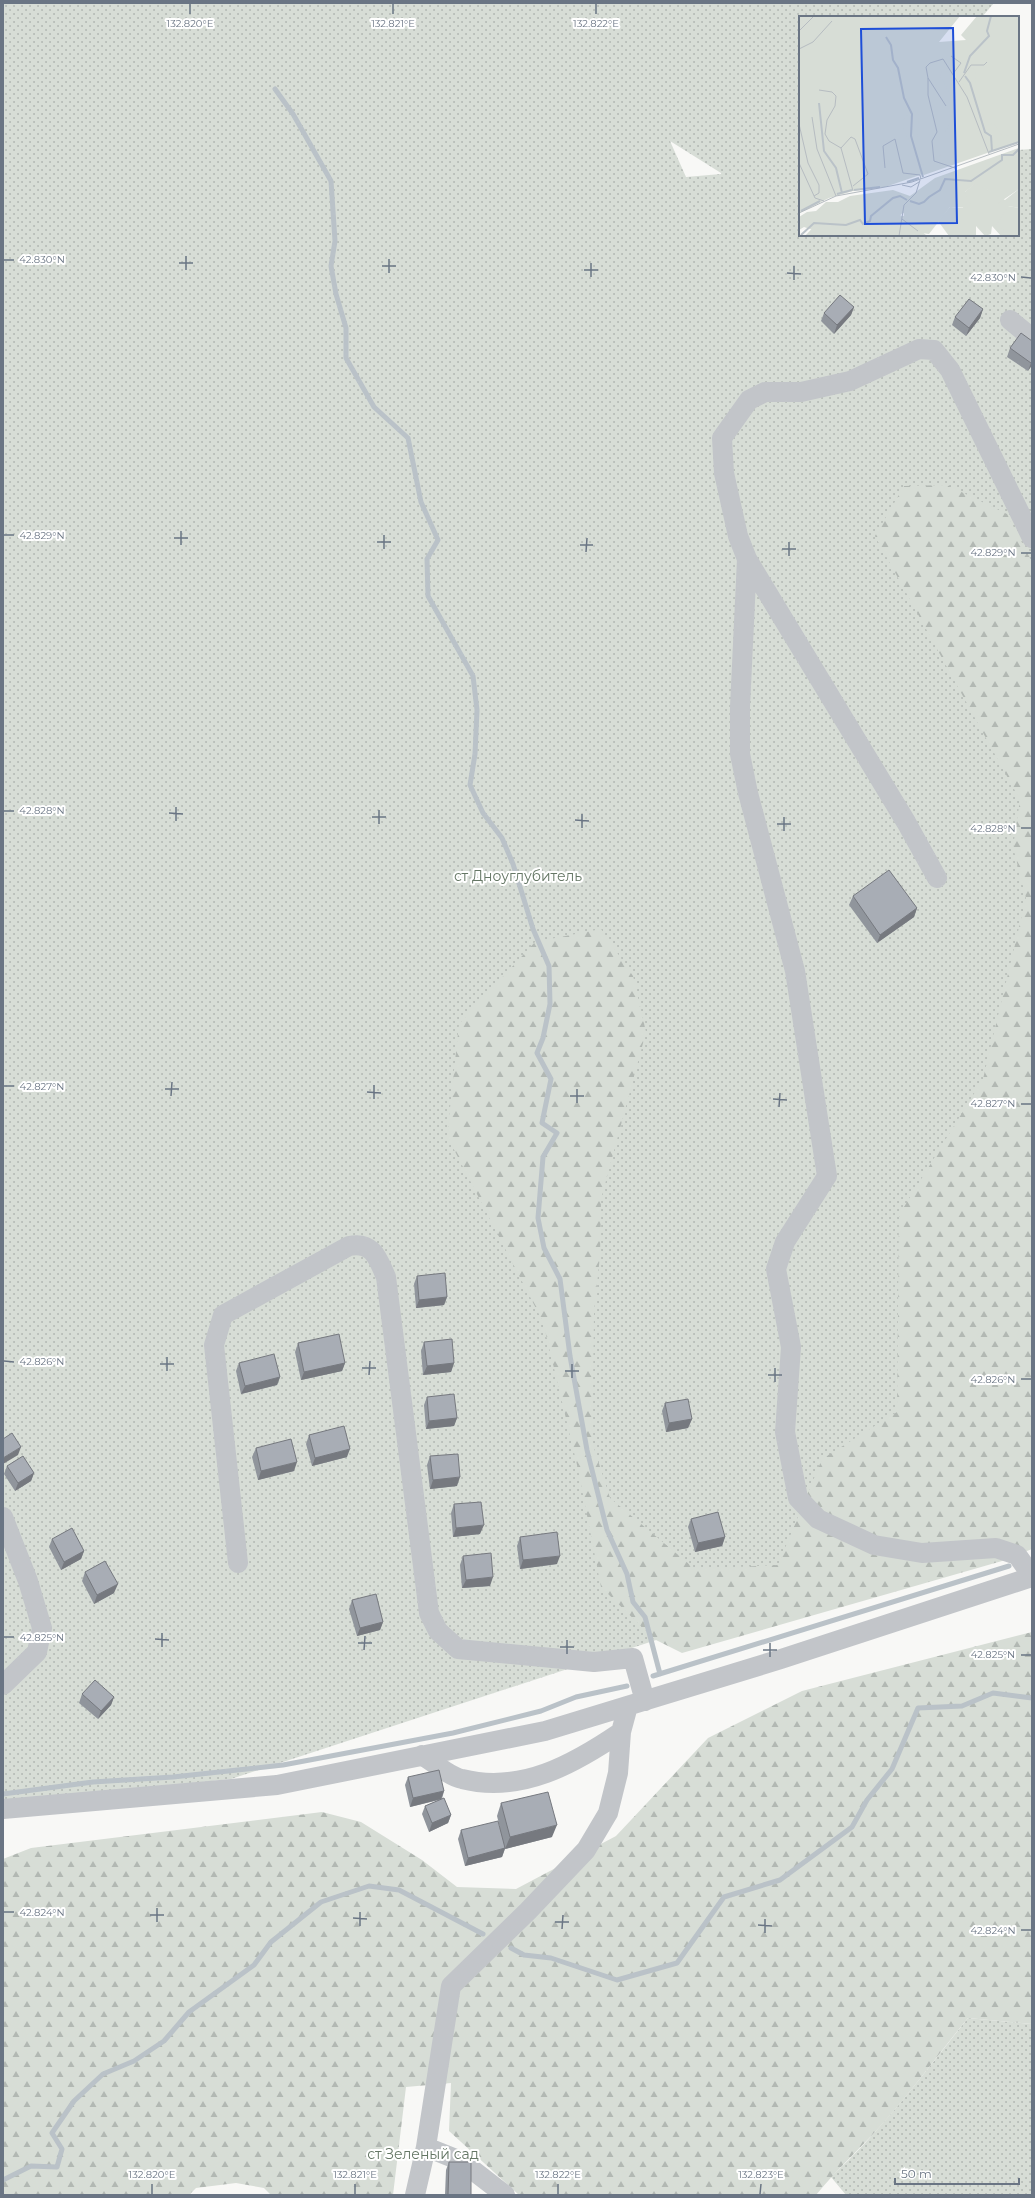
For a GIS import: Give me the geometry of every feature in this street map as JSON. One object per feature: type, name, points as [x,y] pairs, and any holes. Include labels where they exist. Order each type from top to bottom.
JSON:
[{"type":"street","points":[[1010,320],[1032,338]]},
{"type":"street","points":[[937,878],[906,822],[747,558],[738,536],[724,473],[722,438],[749,400],[764,392],[801,392],[850,381],[919,349],[934,350],[950,370],[1026,510],[1032,538]]},
{"type":"street","points":[[3,1809],[277,1785],[545,1731],[781,1659],[1032,1577],[1016,1555],[996,1548],[922,1554],[874,1545],[818,1519],[798,1498],[784,1432],[792,1347],[776,1269],[785,1242],[827,1176],[795,971],[748,794],[740,754],[740,707],[747,558]]},
{"type":"street","points":[[238,1563],[214,1345],[223,1315],[349,1246],[360,1244],[367,1247],[376,1256],[386,1278],[429,1613],[438,1631],[458,1649],[594,1662],[633,1658],[636,1703],[621,1732],[618,1773],[608,1813],[586,1850],[528,1911],[451,1986],[426,2147],[415,2195]]},
{"type":"street","points":[[3,1517],[28,1581],[42,1628],[37,1652],[3,1685]]},
{"type":"street","points":[[422,1755],[460,1779],[497,1784],[523,1781],[555,1770],[587,1755],[621,1732]]},
{"type":"street","points":[[426,2147],[461,2161],[505,2195]]},
{"type":"green space","name":"ст Дноуглубитель","points":[[3,3],[994,3],[983,16],[799,16],[799,236],[1019,236],[1019,150],[1032,149],[1032,1517],[231,1779],[3,1803]],"holes":[[[670,141],[721,173],[686,177]]]},
{"type":"green space","points":[[947,485],[1007,514],[1032,562],[1032,1549],[1002,1561],[682,1653],[654,1639],[601,1587],[578,1469],[543,1322],[447,1136],[459,1024],[535,942],[601,929],[633,976],[646,1032],[601,1199],[600,1256],[594,1311],[592,1442],[610,1498],[695,1569],[778,1565],[822,1459],[897,1412],[899,1215],[983,1079],[1026,898],[1013,847],[1020,800],[875,536],[904,486]]},
{"type":"green space","points":[[1032,1632],[1032,2024],[968,2018],[896,2108],[816,2195],[519,2195],[449,2131],[451,2083],[406,2087],[393,2195],[271,2195],[264,2188],[236,2183],[196,2188],[189,2195],[3,2195],[3,1859],[31,1848],[322,1812],[361,1822],[422,1860],[457,1887],[516,1889],[616,1836],[708,1738],[802,1691]]},
{"type":"green space","points":[[968,2018],[1032,2024],[1032,2195],[846,2195],[831,2177],[886,2120]]},
{"type":"building","points":[[840,295],[854,307],[837,325],[824,313]]},
{"type":"building","points":[[969,299],[983,309],[969,328],[955,317]]},
{"type":"building","points":[[1021,333],[1032,341],[1031,363],[1010,348]]},
{"type":"building","points":[[889,870],[917,908],[880,935],[853,896]]},
{"type":"building","points":[[445,1273],[447,1297],[419,1300],[417,1276]]},
{"type":"building","points":[[339,1334],[345,1363],[304,1372],[298,1343]]},
{"type":"building","points":[[452,1339],[454,1363],[427,1366],[424,1342]]},
{"type":"building","points":[[274,1354],[280,1377],[245,1386],[239,1363]]},
{"type":"building","points":[[454,1394],[457,1418],[429,1421],[427,1397]]},
{"type":"building","points":[[688,1399],[692,1419],[669,1423],[665,1403]]},
{"type":"building","points":[[344,1426],[350,1449],[315,1458],[309,1435]]},
{"type":"building","points":[[12,1433],[21,1447],[3,1458],[3,1439]]},
{"type":"building","points":[[291,1439],[297,1462],[261,1471],[256,1448]]},
{"type":"building","points":[[458,1454],[460,1477],[433,1480],[430,1456]]},
{"type":"building","points":[[23,1456],[34,1473],[18,1483],[7,1466]]},
{"type":"building","points":[[481,1502],[484,1525],[456,1528],[454,1504]]},
{"type":"building","points":[[718,1512],[725,1537],[698,1543],[691,1519]]},
{"type":"building","points":[[72,1528],[84,1551],[64,1562],[52,1539]]},
{"type":"building","points":[[557,1532],[560,1556],[523,1560],[520,1537]]},
{"type":"building","points":[[491,1553],[493,1577],[466,1580],[463,1556]]},
{"type":"building","points":[[105,1561],[118,1584],[97,1595],[85,1572]]},
{"type":"building","points":[[376,1594],[383,1622],[360,1628],[352,1600]]},
{"type":"building","points":[[95,1680],[114,1697],[101,1711],[82,1694]]},
{"type":"building","points":[[439,1770],[444,1791],[413,1798],[408,1777]]},
{"type":"building","points":[[548,1792],[557,1825],[510,1837],[501,1803]]},
{"type":"building","points":[[444,1798],[451,1815],[432,1823],[425,1806]]},
{"type":"building","points":[[498,1821],[505,1848],[468,1858],[461,1830]]},
{"type":"building","points":[[449,2162],[471,2162],[471,2195],[448,2195]]},
{"type":"waterway","points":[[275,89],[293,114],[331,181],[335,241],[331,266],[336,294],[346,328],[346,358],[374,407],[408,438],[421,502],[438,540],[427,559],[428,596],[473,676],[477,710],[475,754],[470,785],[483,813],[502,838],[513,864],[533,929],[549,966],[550,1004],[543,1038],[537,1053],[551,1079],[542,1123],[557,1133],[543,1157],[538,1218],[544,1248],[560,1279],[570,1356],[587,1450],[607,1530],[627,1574],[633,1602],[645,1617],[660,1674]]},
{"type":"waterway","points":[[653,1676],[1009,1566]]},
{"type":"waterway","points":[[3,1794],[93,1782],[173,1777],[283,1765],[453,1733],[541,1711],[576,1697],[627,1686]]},
{"type":"waterway","points":[[511,1948],[524,1955],[551,1958],[617,1980],[677,1963],[724,1897],[780,1880],[852,1827],[867,1800],[892,1769],[918,1708],[962,1706],[993,1693],[1032,1698]]},
{"type":"waterway","points":[[3,2180],[31,2166],[57,2167],[62,2149],[52,2133],[74,2101],[103,2074],[134,2061],[164,2041],[189,2012],[254,1965],[271,1942],[321,1902],[369,1886],[399,1890],[483,1934]]},
{"type":"park label","name":"ст Зеленый сад","points":[[423,2154]]}]
